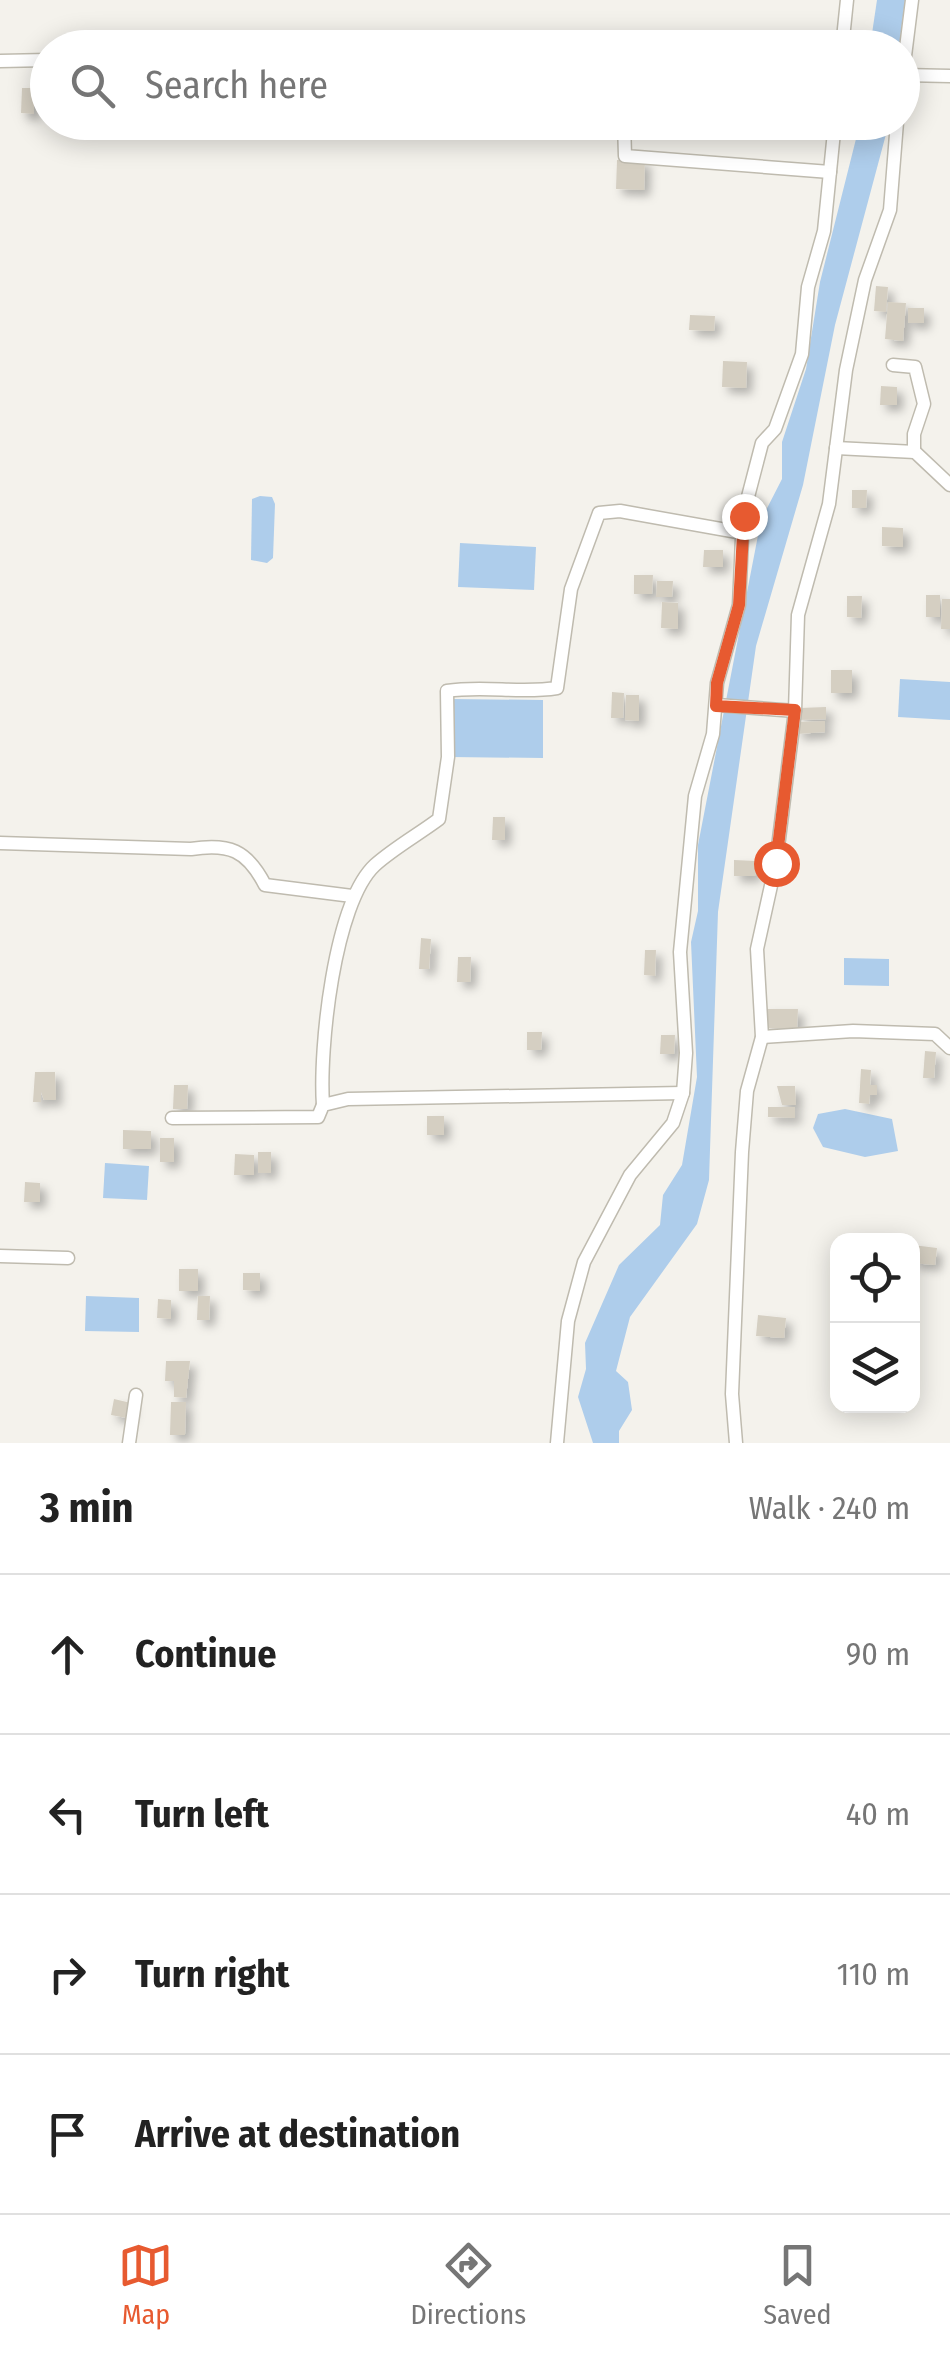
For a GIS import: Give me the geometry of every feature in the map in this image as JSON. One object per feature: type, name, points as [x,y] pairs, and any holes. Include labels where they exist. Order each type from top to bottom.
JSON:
[{"type":"street","points":[[844,30],[847,0]]},
{"type":"street","points":[[909,30],[912,0]]},
{"type":"street","points":[[0,62],[30,61]]},
{"type":"street","points":[[920,77],[950,76]]},
{"type":"street","points":[[625,140],[625,156],[830,172]]},
{"type":"street","points":[[558,1443],[568,1321],[584,1262],[630,1175],[674,1123],[682,1093],[686,1053],[680,952],[694,796],[718,706],[717,683],[739,605],[743,533],[762,443],[775,429],[802,354],[801,326],[824,231],[833,140]]},
{"type":"street","points":[[736,1443],[732,1394],[742,1152],[747,1092],[762,1037],[757,948],[776,863],[795,710],[798,615],[829,504],[865,280],[890,210],[896,140]]},
{"type":"street","points":[[893,365],[915,366],[924,404],[914,434],[914,452]]},
{"type":"street","points":[[836,448],[914,452],[950,484]]},
{"type":"street","points":[[172,1118],[318,1117],[322,1104],[320,1063],[352,896],[374,866],[440,820],[448,758],[447,691],[468,687],[526,693],[558,688],[571,589],[599,513],[620,511],[743,533]]},
{"type":"street","points":[[718,706],[795,710]]},
{"type":"street","points":[[0,843],[191,848],[220,844],[252,860],[265,884],[352,896]]},
{"type":"street","points":[[762,1037],[854,1030],[934,1034],[950,1048]]},
{"type":"street","points":[[322,1104],[348,1099],[682,1093]]},
{"type":"street","points":[[0,1256],[68,1258]]},
{"type":"street","points":[[129,1443],[136,1395]]},
{"type":"water","points":[[877,0],[905,0],[901,30],[873,30]]},
{"type":"water","points":[[856,140],[884,140],[835,325],[803,485],[756,646],[718,912],[709,1180],[697,1224],[630,1317],[616,1371],[628,1382],[632,1410],[619,1431],[619,1443],[593,1443],[578,1397],[586,1369],[585,1343],[619,1265],[660,1225],[663,1195],[682,1165],[697,1077],[691,942],[698,911],[698,845],[761,520],[782,479],[782,442],[806,369],[820,282]]},
{"type":"water","points":[[272,497],[275,504],[273,558],[267,563],[251,560],[252,499]]},
{"type":"water","points":[[460,543],[536,547],[534,590],[458,587]]},
{"type":"water","points":[[900,679],[950,682],[950,720],[898,717]]},
{"type":"water","points":[[452,699],[543,700],[543,758],[451,757]]},
{"type":"water","points":[[844,958],[889,959],[889,986],[844,985]]},
{"type":"water","points":[[845,1109],[892,1119],[898,1151],[865,1157],[823,1147],[813,1128],[818,1114]]},
{"type":"water","points":[[105,1163],[149,1166],[147,1200],[103,1198]]},
{"type":"water","points":[[86,1296],[139,1298],[139,1332],[85,1331]]},
{"type":"building","points":[[22,88],[30,88],[30,114],[21,113]]},
{"type":"building","points":[[617,160],[645,160],[644,190],[616,189]]},
{"type":"building","points":[[876,286],[888,287],[886,312],[874,311]]},
{"type":"building","points":[[888,302],[906,303],[903,341],[885,339]]},
{"type":"building","points":[[908,308],[924,308],[924,323],[908,323]]},
{"type":"building","points":[[690,315],[715,316],[714,331],[689,330]]},
{"type":"building","points":[[723,361],[747,362],[746,388],[722,387]]},
{"type":"building","points":[[881,386],[897,387],[897,405],[880,405]]},
{"type":"building","points":[[852,490],[867,490],[866,508],[852,508]]},
{"type":"building","points":[[882,527],[903,528],[903,547],[882,546]]},
{"type":"building","points":[[704,550],[723,550],[723,567],[703,567]]},
{"type":"building","points":[[634,575],[653,575],[652,594],[634,594]]},
{"type":"building","points":[[657,581],[673,581],[672,597],[656,597]]},
{"type":"building","points":[[926,595],[940,595],[940,617],[926,617]]},
{"type":"building","points":[[847,596],[862,596],[861,618],[847,617]]},
{"type":"building","points":[[942,599],[950,599],[950,629],[941,629]]},
{"type":"building","points":[[662,602],[678,603],[678,629],[661,628]]},
{"type":"building","points":[[831,670],[852,670],[852,693],[831,693]]},
{"type":"building","points":[[612,692],[624,693],[623,718],[611,718]]},
{"type":"building","points":[[626,695],[639,695],[639,721],[625,720]]},
{"type":"building","points":[[826,707],[826,719],[799,720],[799,708]]},
{"type":"building","points":[[825,721],[825,732],[797,734],[796,722]]},
{"type":"building","points":[[493,817],[505,817],[505,840],[492,840]]},
{"type":"building","points":[[734,860],[756,861],[755,876],[734,876]]},
{"type":"building","points":[[421,938],[431,939],[429,969],[419,969]]},
{"type":"building","points":[[645,950],[656,950],[655,976],[644,975]]},
{"type":"building","points":[[458,957],[471,957],[470,982],[457,982]]},
{"type":"building","points":[[765,1009],[798,1009],[797,1029],[765,1028]]},
{"type":"building","points":[[527,1032],[542,1032],[541,1050],[527,1050]]},
{"type":"building","points":[[661,1035],[675,1035],[674,1054],[660,1054]]},
{"type":"building","points":[[925,1051],[936,1052],[934,1078],[923,1078]]},
{"type":"building","points":[[861,1069],[871,1070],[870,1085],[877,1085],[877,1095],[870,1095],[869,1104],[859,1103]]},
{"type":"building","points":[[35,1072],[55,1072],[56,1100],[44,1100],[41,1092],[41,1102],[33,1102]]},
{"type":"building","points":[[174,1085],[188,1085],[187,1109],[173,1109]]},
{"type":"building","points":[[777,1086],[795,1086],[796,1105],[782,1105]]},
{"type":"building","points":[[768,1107],[795,1107],[795,1118],[768,1117]]},
{"type":"building","points":[[427,1116],[444,1116],[444,1135],[427,1135]]},
{"type":"building","points":[[123,1130],[151,1131],[151,1149],[123,1149]]},
{"type":"building","points":[[160,1138],[174,1138],[174,1162],[160,1162]]},
{"type":"building","points":[[258,1152],[271,1152],[271,1173],[258,1173]]},
{"type":"building","points":[[235,1154],[254,1155],[254,1175],[234,1175]]},
{"type":"building","points":[[25,1182],[40,1183],[40,1202],[24,1202]]},
{"type":"building","points":[[920,1246],[937,1248],[935,1265],[920,1264]]},
{"type":"building","points":[[179,1269],[198,1269],[198,1291],[179,1291]]},
{"type":"building","points":[[243,1273],[260,1273],[260,1291],[243,1290]]},
{"type":"building","points":[[198,1296],[210,1296],[209,1320],[197,1320]]},
{"type":"building","points":[[158,1299],[171,1300],[171,1319],[157,1318]]},
{"type":"building","points":[[758,1315],[786,1318],[784,1338],[756,1336]]},
{"type":"building","points":[[166,1361],[190,1361],[186,1398],[174,1397],[174,1381],[165,1381]]},
{"type":"building","points":[[114,1399],[131,1403],[127,1418],[111,1415]]},
{"type":"building","points":[[171,1402],[186,1402],[185,1435],[170,1435]]},
{"type":"route","points":[[744,516],[739,605],[717,683],[716,706],[763,705],[795,710],[776,863]]}]
